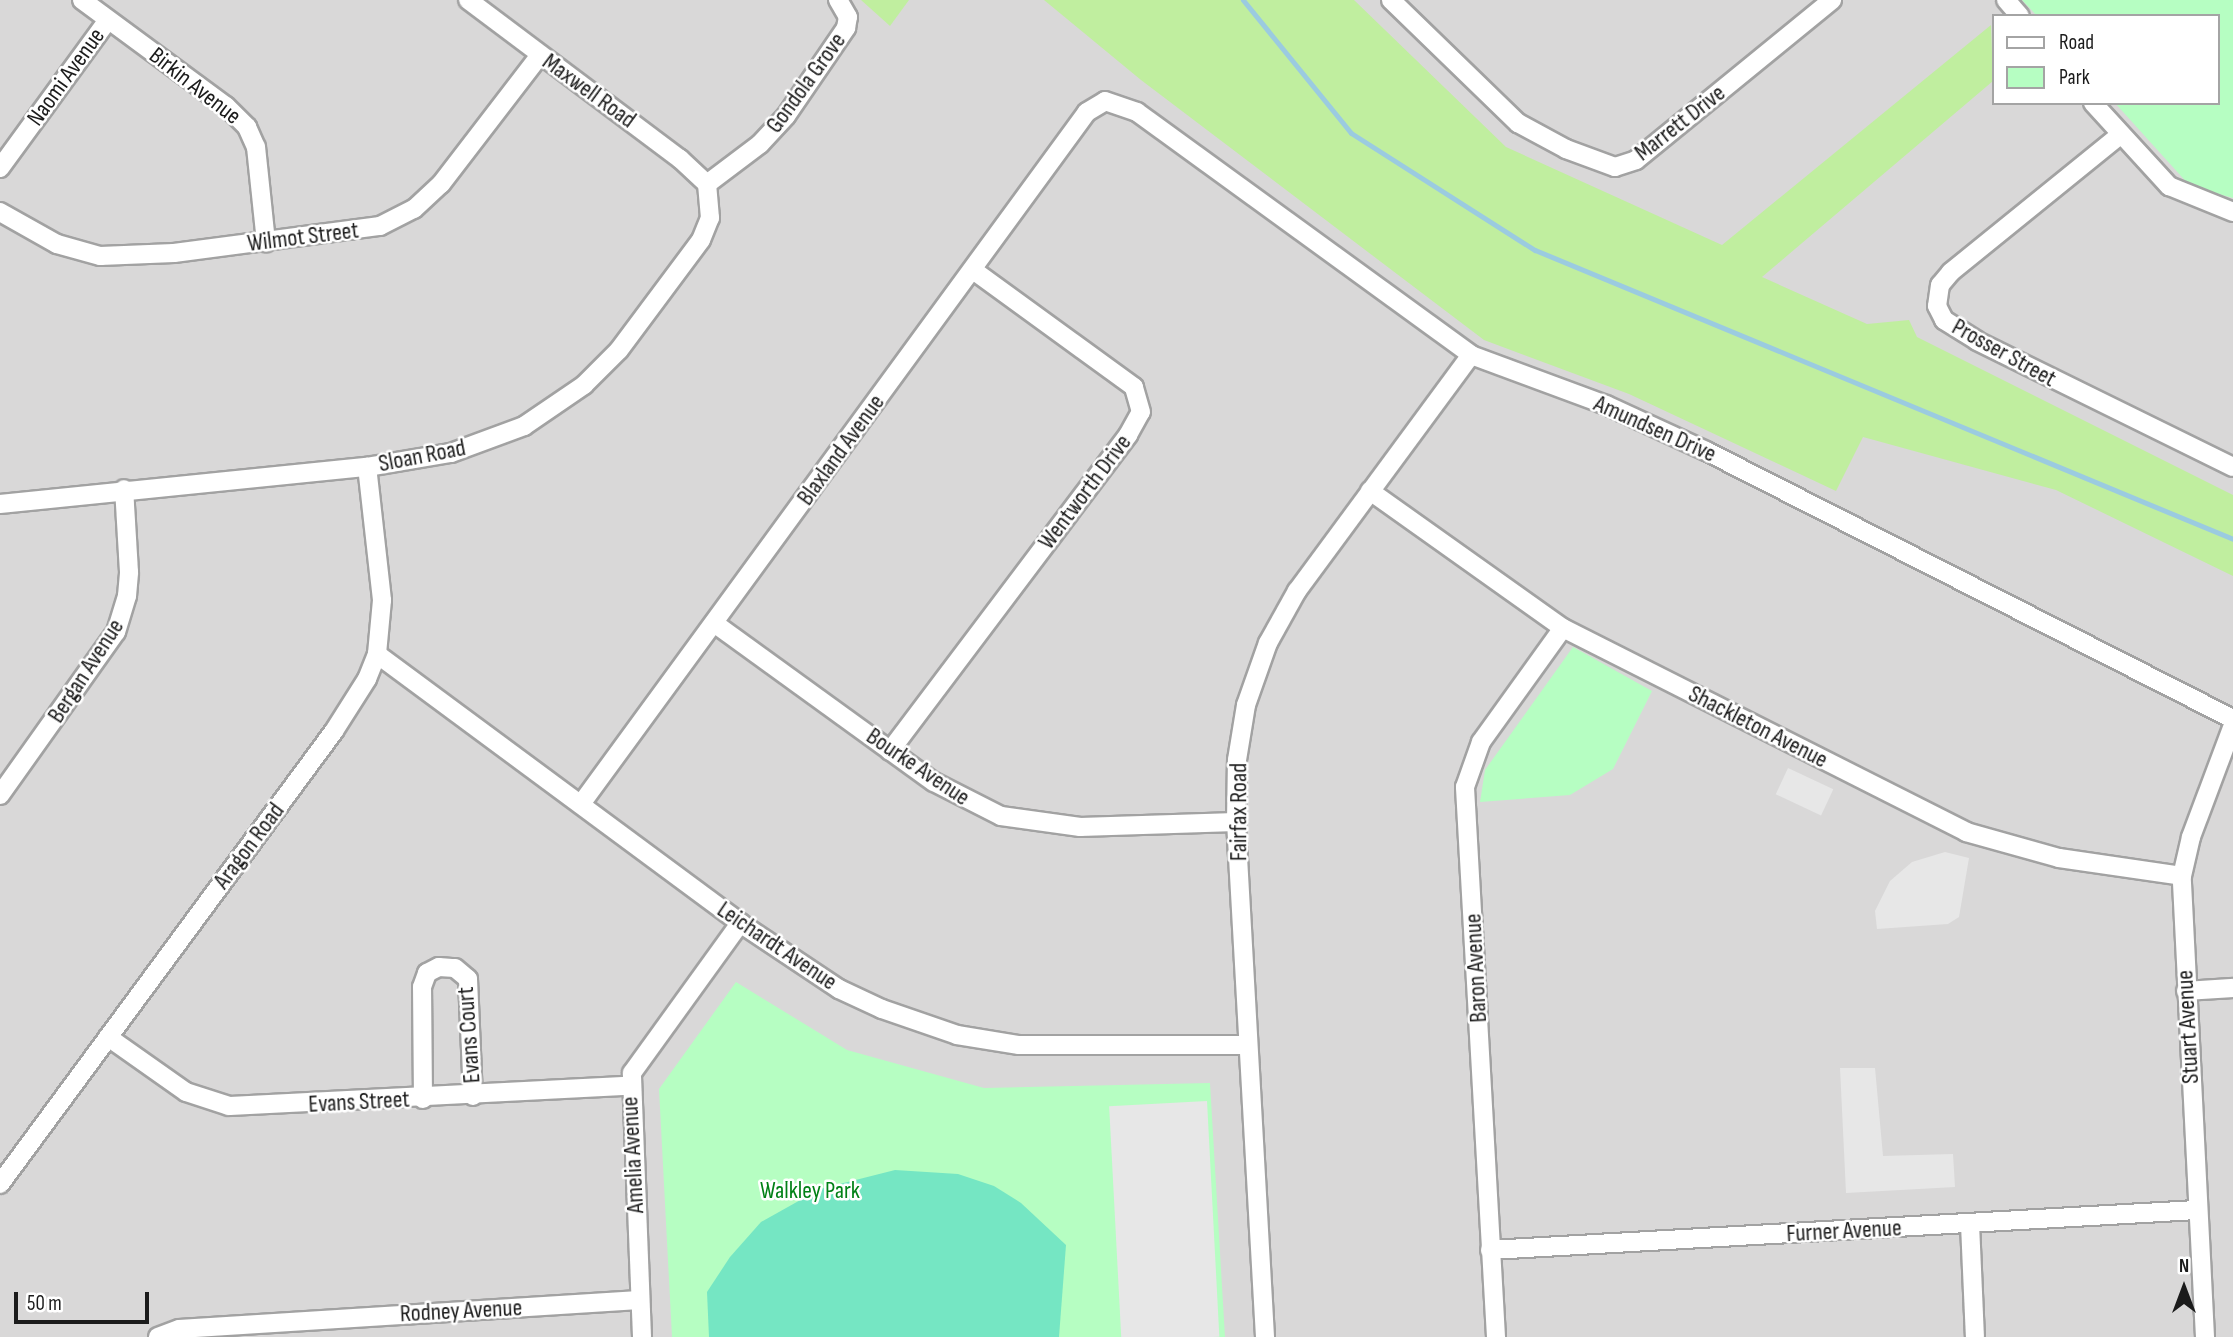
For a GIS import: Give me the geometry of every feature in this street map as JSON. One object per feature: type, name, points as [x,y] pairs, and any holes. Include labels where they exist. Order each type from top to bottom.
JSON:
[{"type":"street","name":"Birkin Avenue","points":[[82,0],[226,106],[247,127],[256,147],[266,242]]},
{"type":"street","name":"Maxwell Road","points":[[468,0],[681,159],[707,184]]},
{"type":"street","name":"Gondola Grove","points":[[707,184],[760,144],[793,108],[848,23],[838,0]]},
{"type":"street","name":"Marrett Drive","points":[[1391,0],[1518,123],[1566,149],[1615,167],[1636,160],[1832,0]]},
{"type":"street","points":[[2006,0],[2018,14]]},
{"type":"street","name":"Naomi Avenue","points":[[0,168],[108,20]]},
{"type":"street","name":"Wilmot Street","points":[[0,212],[57,244],[100,256],[174,253],[361,231],[414,209],[456,166],[540,55]]},
{"type":"street","name":"Blaxland Avenue","points":[[581,804],[1087,112],[1105,100]]},
{"type":"street","name":"Amundsen Drive","points":[[1105,100],[1137,112],[1471,355],[1606,405],[1706,451],[2233,719]]},
{"type":"street","points":[[2095,105],[2169,186],[2233,212]]},
{"type":"street","name":"Prosser Street","points":[[2120,135],[1951,272],[1940,285],[1937,306],[1944,320],[1977,341],[2233,467]]},
{"type":"street","name":"Sloan Road","points":[[0,504],[124,489],[367,467],[450,453],[502,437],[584,385],[619,350],[701,240],[710,218],[707,184]]},
{"type":"street","name":"Wentworth Drive","points":[[890,751],[1128,435],[1141,412],[1134,387],[972,270]]},
{"type":"street","name":"Fairfax Road","points":[[1265,1337],[1236,822],[1241,734],[1261,660],[1297,591],[1471,355]]},
{"type":"street","name":"Aragon Road","points":[[0,1184],[359,695],[377,654],[382,600],[367,467]]},
{"type":"street","name":"Bergan Avenue","points":[[0,794],[105,651],[123,614],[129,572],[124,489]]},
{"type":"street","name":"Shackleton Avenue","points":[[1370,491],[1563,628],[1966,831],[2059,858],[2182,876]]},
{"type":"street","name":"Bourke Avenue","points":[[714,623],[956,796],[1028,823],[1080,827],[1236,822]]},
{"type":"street","name":"Baron Avenue","points":[[1496,1337],[1465,787],[1481,743],[1563,628]]},
{"type":"street","name":"Leichardt Avenue","points":[[377,654],[740,923],[839,989],[957,1035],[1058,1047],[1248,1045]]},
{"type":"street","name":"Stuart Avenue","points":[[2205,1337],[2182,876],[2191,838],[2233,725]]},
{"type":"street","name":"Amelia Avenue","points":[[642,1337],[629,1086],[636,1065],[740,923]]},
{"type":"street","name":"Evans Court","points":[[423,1099],[422,987],[427,973],[439,967],[455,968],[468,979],[473,1096]]},
{"type":"street","points":[[2186,991],[2233,988]]},
{"type":"street","name":"Evans Street","points":[[108,1038],[186,1092],[220,1105],[423,1099],[629,1086]]},
{"type":"street","name":"Furner Avenue","points":[[1490,1250],[2197,1210]]},
{"type":"street","points":[[1970,1224],[1975,1337]]},
{"type":"street","name":"Rodney Avenue","points":[[158,1337],[179,1329],[639,1300]]},
{"type":"shaded area","points":[[0,0],[2233,0],[2233,1337],[0,1337]]},
{"type":"shaded area","points":[[1788,768],[1833,789],[1821,815],[1776,794]]},
{"type":"shaded area","points":[[1945,852],[1969,858],[1959,917],[1948,924],[1877,929],[1875,911],[1890,881],[1912,862]]},
{"type":"shaded area","points":[[1840,1068],[1875,1068],[1883,1156],[1953,1154],[1955,1187],[1846,1193]]},
{"type":"shaded area","points":[[1207,1101],[1219,1337],[1121,1337],[1109,1106]]},
{"type":"green space","points":[[861,0],[909,0],[890,26]]},
{"type":"green space","points":[[1044,0],[1354,0],[1506,147],[1722,245],[1991,25],[1992,82],[1762,277],[1867,324],[1909,320],[1917,337],[2233,495],[2233,576],[2056,490],[1863,437],[1836,491],[1629,394],[1484,340],[1141,80]]},
{"type":"green space","points":[[2022,0],[2233,0],[2233,198],[2190,186],[2117,105],[2219,105],[2219,14],[2035,14]]},
{"type":"green space","points":[[1573,647],[1652,691],[1613,769],[1570,795],[1480,802],[1485,770]]},
{"type":"green space","name":"Walkley Park","points":[[736,982],[847,1050],[984,1088],[1210,1083],[1225,1337],[672,1337],[659,1089]]},
{"type":"green space","points":[[895,1170],[958,1174],[994,1186],[1021,1203],[1066,1245],[1059,1337],[709,1337],[707,1292],[730,1257],[761,1222],[820,1189]]},
{"type":"waterway","points":[[1243,0],[1351,133],[1535,250],[2233,539]]}]
